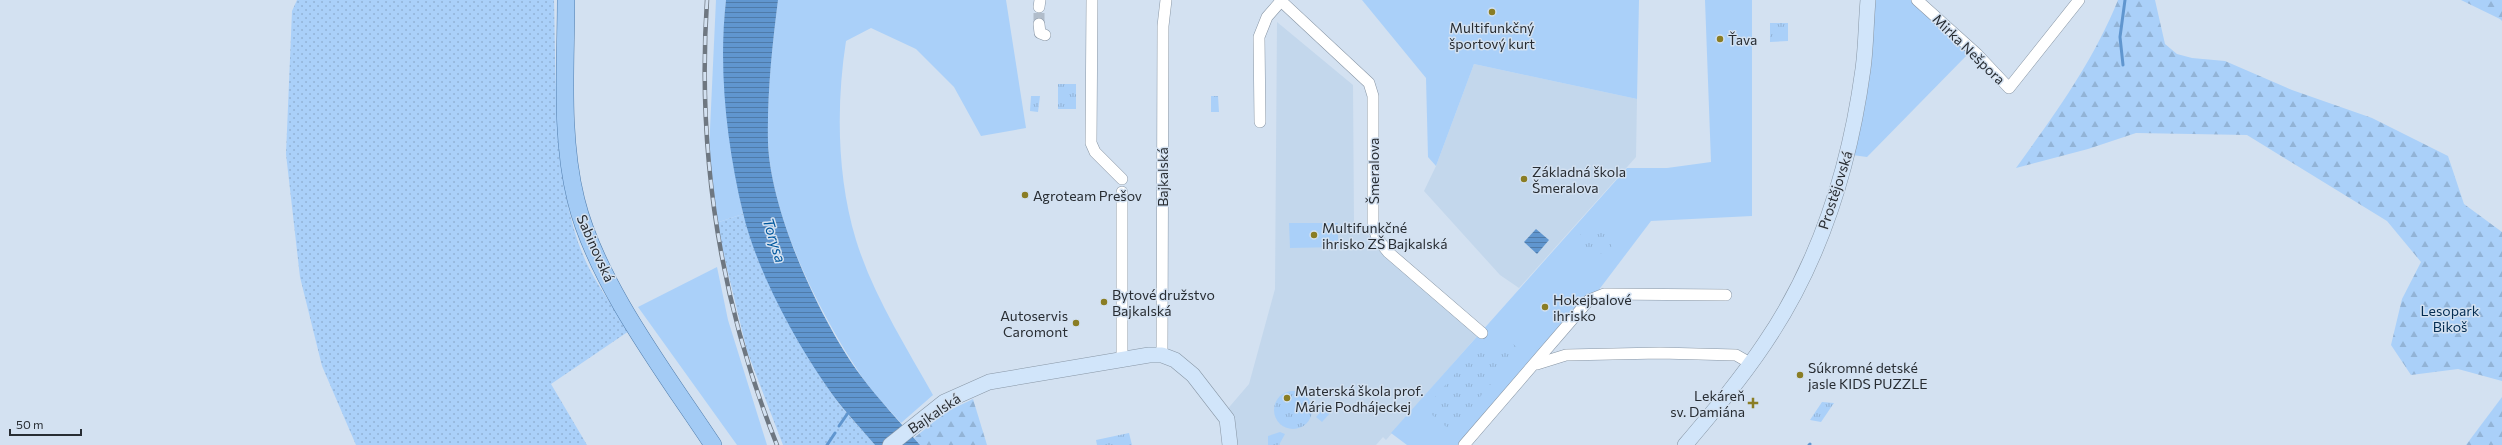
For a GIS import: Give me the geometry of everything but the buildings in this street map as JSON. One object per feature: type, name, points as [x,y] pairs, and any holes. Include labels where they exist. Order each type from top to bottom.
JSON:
[{"type":"main road","name":"Sabinovská","points":[[566,0],[567,138],[572,182],[582,220],[597,258],[620,298],[713,445]]},
{"type":"street","points":[[1092,0],[1091,144],[1095,152],[1122,179]]},
{"type":"street","name":"Bajkalská","points":[[890,445],[909,428],[944,402],[989,382],[1122,359],[1162,355],[1163,26],[1166,0]]},
{"type":"street","points":[[1260,122],[1260,37],[1267,18],[1280,0]]},
{"type":"street","name":"Šmeralova","points":[[1280,0],[1369,83],[1373,96],[1373,225],[1377,238],[1388,252],[1482,334]]},
{"type":"street","name":"Prostějovská","points":[[1684,445],[1750,363],[1782,314],[1829,216],[1850,146],[1863,68],[1868,0]]},
{"type":"street","name":"Mirka Nešpora","points":[[1917,0],[1977,54],[2009,88],[2079,0]]},
{"type":"street","points":[[1039,24],[1040,33],[1045,35]]},
{"type":"street","points":[[1122,192],[1122,359]]},
{"type":"street","points":[[1464,445],[1536,364],[1589,300],[1604,294],[1726,295]]},
{"type":"street","points":[[1559,337],[1566,355]]},
{"type":"street","points":[[1536,364],[1566,355],[1660,353],[1733,355],[1750,363]]},
{"type":"street","points":[[1162,355],[1175,360],[1192,375],[1227,419],[1230,445]]},
{"type":"shaded area","points":[[1277,22],[1353,85],[1354,222],[1478,335],[1386,440],[1383,437],[1376,445],[1230,445],[1225,412],[1249,384],[1275,289]]},
{"type":"shaded area","name":"Základná škola Šmeralova","points":[[1474,64],[1637,99],[1636,157],[1519,288],[1500,275],[1424,191],[1436,166]]},
{"type":"green space","points":[[297,0],[554,0],[555,65],[559,138],[569,209],[578,242],[590,270],[629,331],[551,384],[587,445],[356,445],[322,366],[300,277],[286,154],[292,11]]},
{"type":"green space","points":[[716,0],[726,0],[724,54],[727,107],[743,214],[716,223],[709,151]]},
{"type":"green space","points":[[778,0],[1006,0],[1026,128],[981,136],[954,87],[916,49],[871,28],[846,41],[841,90],[840,141],[845,191],[850,216],[863,260],[880,300],[933,395],[901,423],[864,380],[829,322],[800,263],[778,201],[771,171],[768,142],[768,107],[770,71]]},
{"type":"green space","points":[[1362,0],[1639,0],[1637,99],[1474,64],[1436,166],[1428,157],[1426,78]]},
{"type":"green space","points":[[1705,0],[1752,0],[1752,216],[1651,221],[1598,291],[1467,445],[1407,445],[1391,433],[1627,168],[1667,168],[1711,162]]},
{"type":"green space","points":[[1870,0],[1918,0],[1968,54],[1867,157],[1845,154]]},
{"type":"green space","name":"Lesopark Bikoš","points":[[2118,0],[2155,0],[2165,44],[2177,54],[2192,58],[2225,61],[2292,90],[2372,118],[2448,156],[2464,204],[2502,232],[2502,381],[2458,369],[2411,375],[2391,345],[2402,299],[2421,262],[2387,221],[2247,135],[2136,133],[2088,149],[2016,168],[2059,107],[2085,66],[2108,23]]},
{"type":"green space","points":[[2461,0],[2502,0],[2502,21],[2500,19]]},
{"type":"green space","points":[[1770,23],[1788,23],[1788,41],[1770,42]]},
{"type":"green space","points":[[1058,84],[1076,84],[1076,109],[1058,109]]},
{"type":"green space","points":[[1031,96],[1040,96],[1038,112],[1030,111]]},
{"type":"green space","points":[[1211,96],[1218,96],[1219,112],[1211,112]]},
{"type":"green space","points":[[743,214],[781,307],[805,351],[837,401],[875,445],[783,445],[747,351],[716,223]]},
{"type":"green space","name":"Multifunkčné ihrisko ZŠ Bajkalská","points":[[1289,223],[1338,223],[1338,247],[1290,248]]},
{"type":"green space","points":[[1610,230],[1612,253],[1581,254],[1580,232]]},
{"type":"green space","points":[[717,267],[728,320],[767,445],[737,445],[638,307]]},
{"type":"green space","points":[[1506,338],[1520,350],[1451,431],[1425,409],[1481,343],[1493,353]]},
{"type":"green space","points":[[1289,391],[1297,391],[1307,396],[1311,403],[1311,417],[1307,424],[1297,429],[1289,429],[1279,424],[1277,421],[1274,414],[1274,406],[1279,396],[1282,394]]},
{"type":"green space","points":[[2502,397],[2502,445],[2466,445]]},
{"type":"green space","points":[[973,399],[987,445],[920,445],[914,438],[946,412]]},
{"type":"green space","points":[[1822,402],[1834,403],[1821,422],[1810,420]]},
{"type":"green space","points":[[1327,405],[1333,410],[1322,422],[1316,417]]},
{"type":"green space","points":[[1280,432],[1285,434],[1279,445],[1268,445],[1268,436]]},
{"type":"green space","points":[[1129,433],[1132,445],[1097,445],[1096,440]]},
{"type":"water","name":"Torysa","points":[[726,0],[778,0],[770,71],[768,142],[771,170],[787,232],[814,296],[845,353],[868,385],[920,445],[875,445],[837,401],[819,375],[792,331],[768,283],[749,236],[732,161],[728,134],[724,80],[723,53]]},
{"type":"water","points":[[1536,229],[1549,240],[1537,254],[1524,242]]},
{"type":"waterway","points":[[2123,65],[2120,37],[2125,0]]},
{"type":"waterway","points":[[839,426],[850,410]]},
{"type":"waterway","points":[[827,445],[835,433]]},
{"type":"tunnel","points":[[1039,7],[1039,24]]},
{"type":"railway","points":[[707,0],[705,57],[706,114],[710,170],[717,226],[727,282],[741,337],[757,391],[777,445]]},
{"type":"place","name":"Multifunkčný športový kurt","points":[[1492,12]]},
{"type":"place","name":"Ťava","points":[[1720,39]]},
{"type":"place","name":"Základná škola Šmeralova","points":[[1524,179]]},
{"type":"place","name":"Agroteam Prešov","points":[[1025,195]]},
{"type":"place","name":"Multifunkčné ihrisko ZŠ Bajkalská","points":[[1314,235]]},
{"type":"place","name":"Bytové družstvo Bajkalská","points":[[1104,302]]},
{"type":"place","name":"Hokejbalové ihrisko","points":[[1545,307]]},
{"type":"place","name":"Autoservis Caromont","points":[[1076,323]]},
{"type":"place","name":"Súkromné detské jasle KIDS PUZZLE","points":[[1800,375]]},
{"type":"place","name":"Materská škola prof. Márie Podhájeckej","points":[[1287,398]]},
{"type":"place","name":"Lekáreň sv. Damiána","points":[[1753,403]]}]
